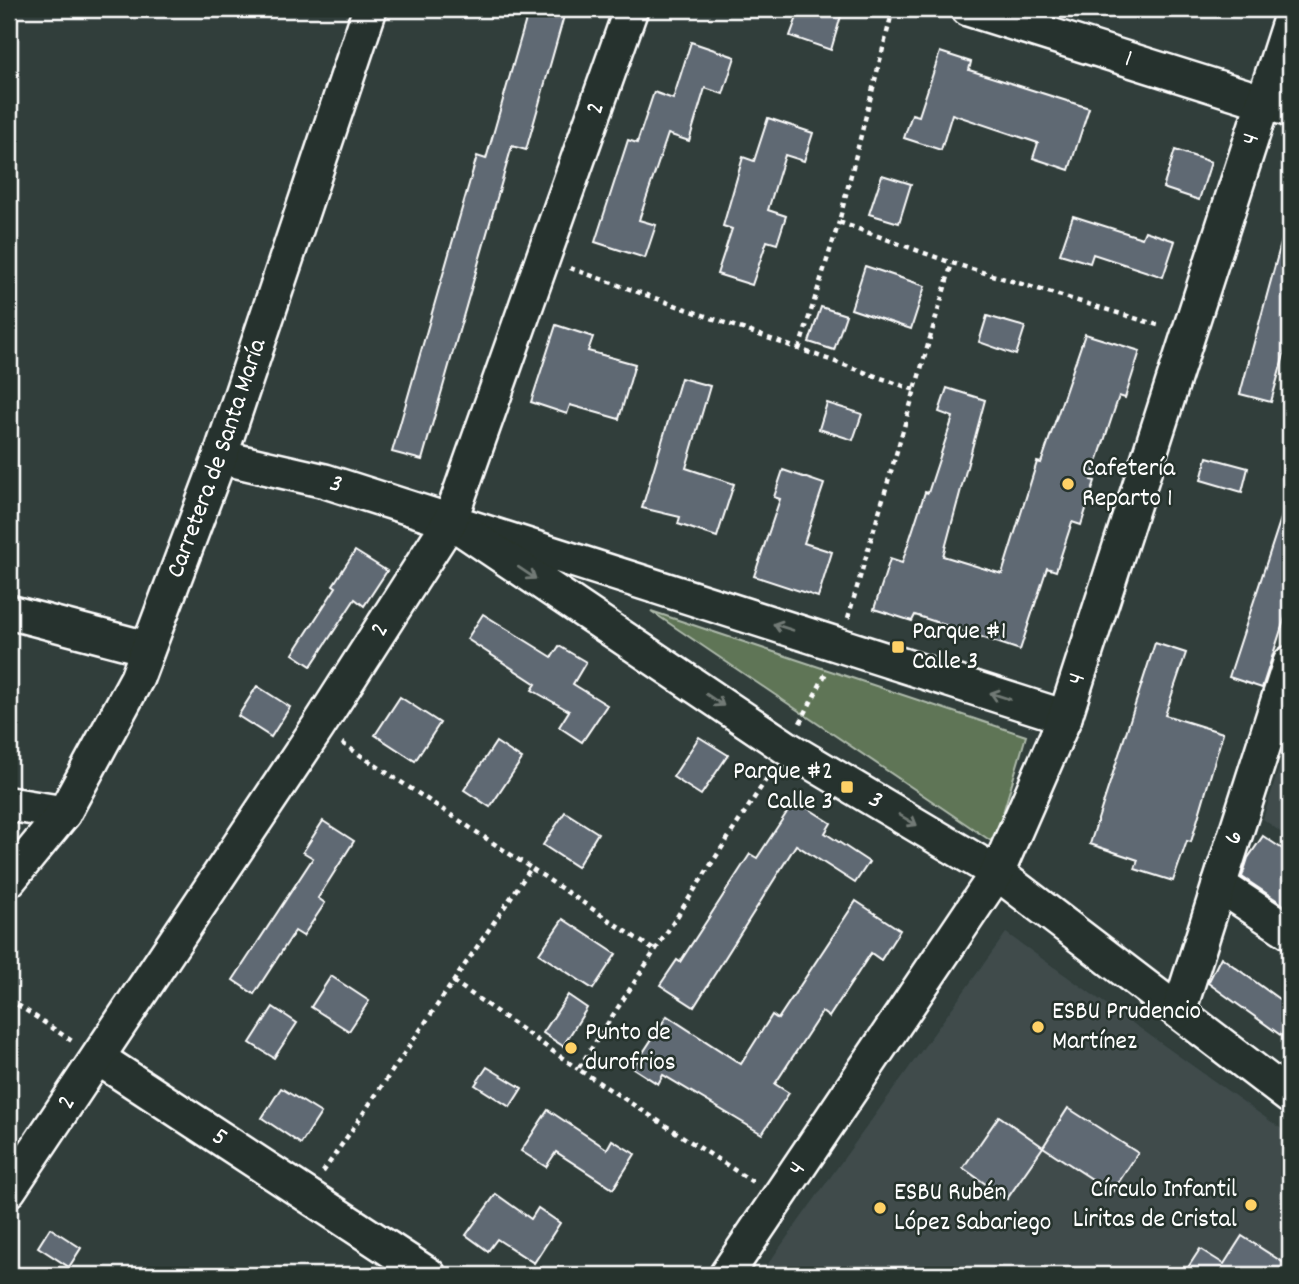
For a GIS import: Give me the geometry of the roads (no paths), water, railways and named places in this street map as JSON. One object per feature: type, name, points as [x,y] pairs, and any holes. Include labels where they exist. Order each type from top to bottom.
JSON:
[{"type":"street","name":"Carretera de Santa María","points":[[9,880],[64,813],[137,678],[146,648],[220,457],[370,9]]},
{"type":"street","name":"2","points":[[9,1190],[318,727],[450,521],[631,9]]},
{"type":"street","name":"1","points":[[968,9],[1277,105]]},
{"type":"street","name":"4","points":[[726,1275],[997,873],[1065,717],[1189,334],[1277,105],[1290,19]]},
{"type":"street","name":"3","points":[[220,457],[325,481],[1065,717]]},
{"type":"street","name":"3","points":[[450,521],[787,748],[997,873],[1290,1097]]},
{"type":"street","points":[[9,612],[146,648]]},
{"type":"street","name":"6","points":[[1179,1011],[1290,663]]},
{"type":"street","points":[[9,804],[64,813]]},
{"type":"street","points":[[1219,885],[1290,932]]},
{"type":"street","name":"5","points":[[98,1058],[429,1275]]},
{"type":"place","name":"Cafetería Reparto 1","points":[[1068,484]]},
{"type":"place","name":"Parque #1 Calle 3","points":[[898,647]]},
{"type":"place","name":"Parque #2 Calle 3","points":[[847,787]]},
{"type":"place","name":"ESBU Prudencio Martínez","points":[[1038,1027]]},
{"type":"place","name":"Punto de durofrios","points":[[571,1048]]},
{"type":"place","name":"Círculo Infantil Liritas de Cristal","points":[[1251,1205]]},
{"type":"place","name":"ESBU Rubén López Sabariego","points":[[880,1208]]}]
